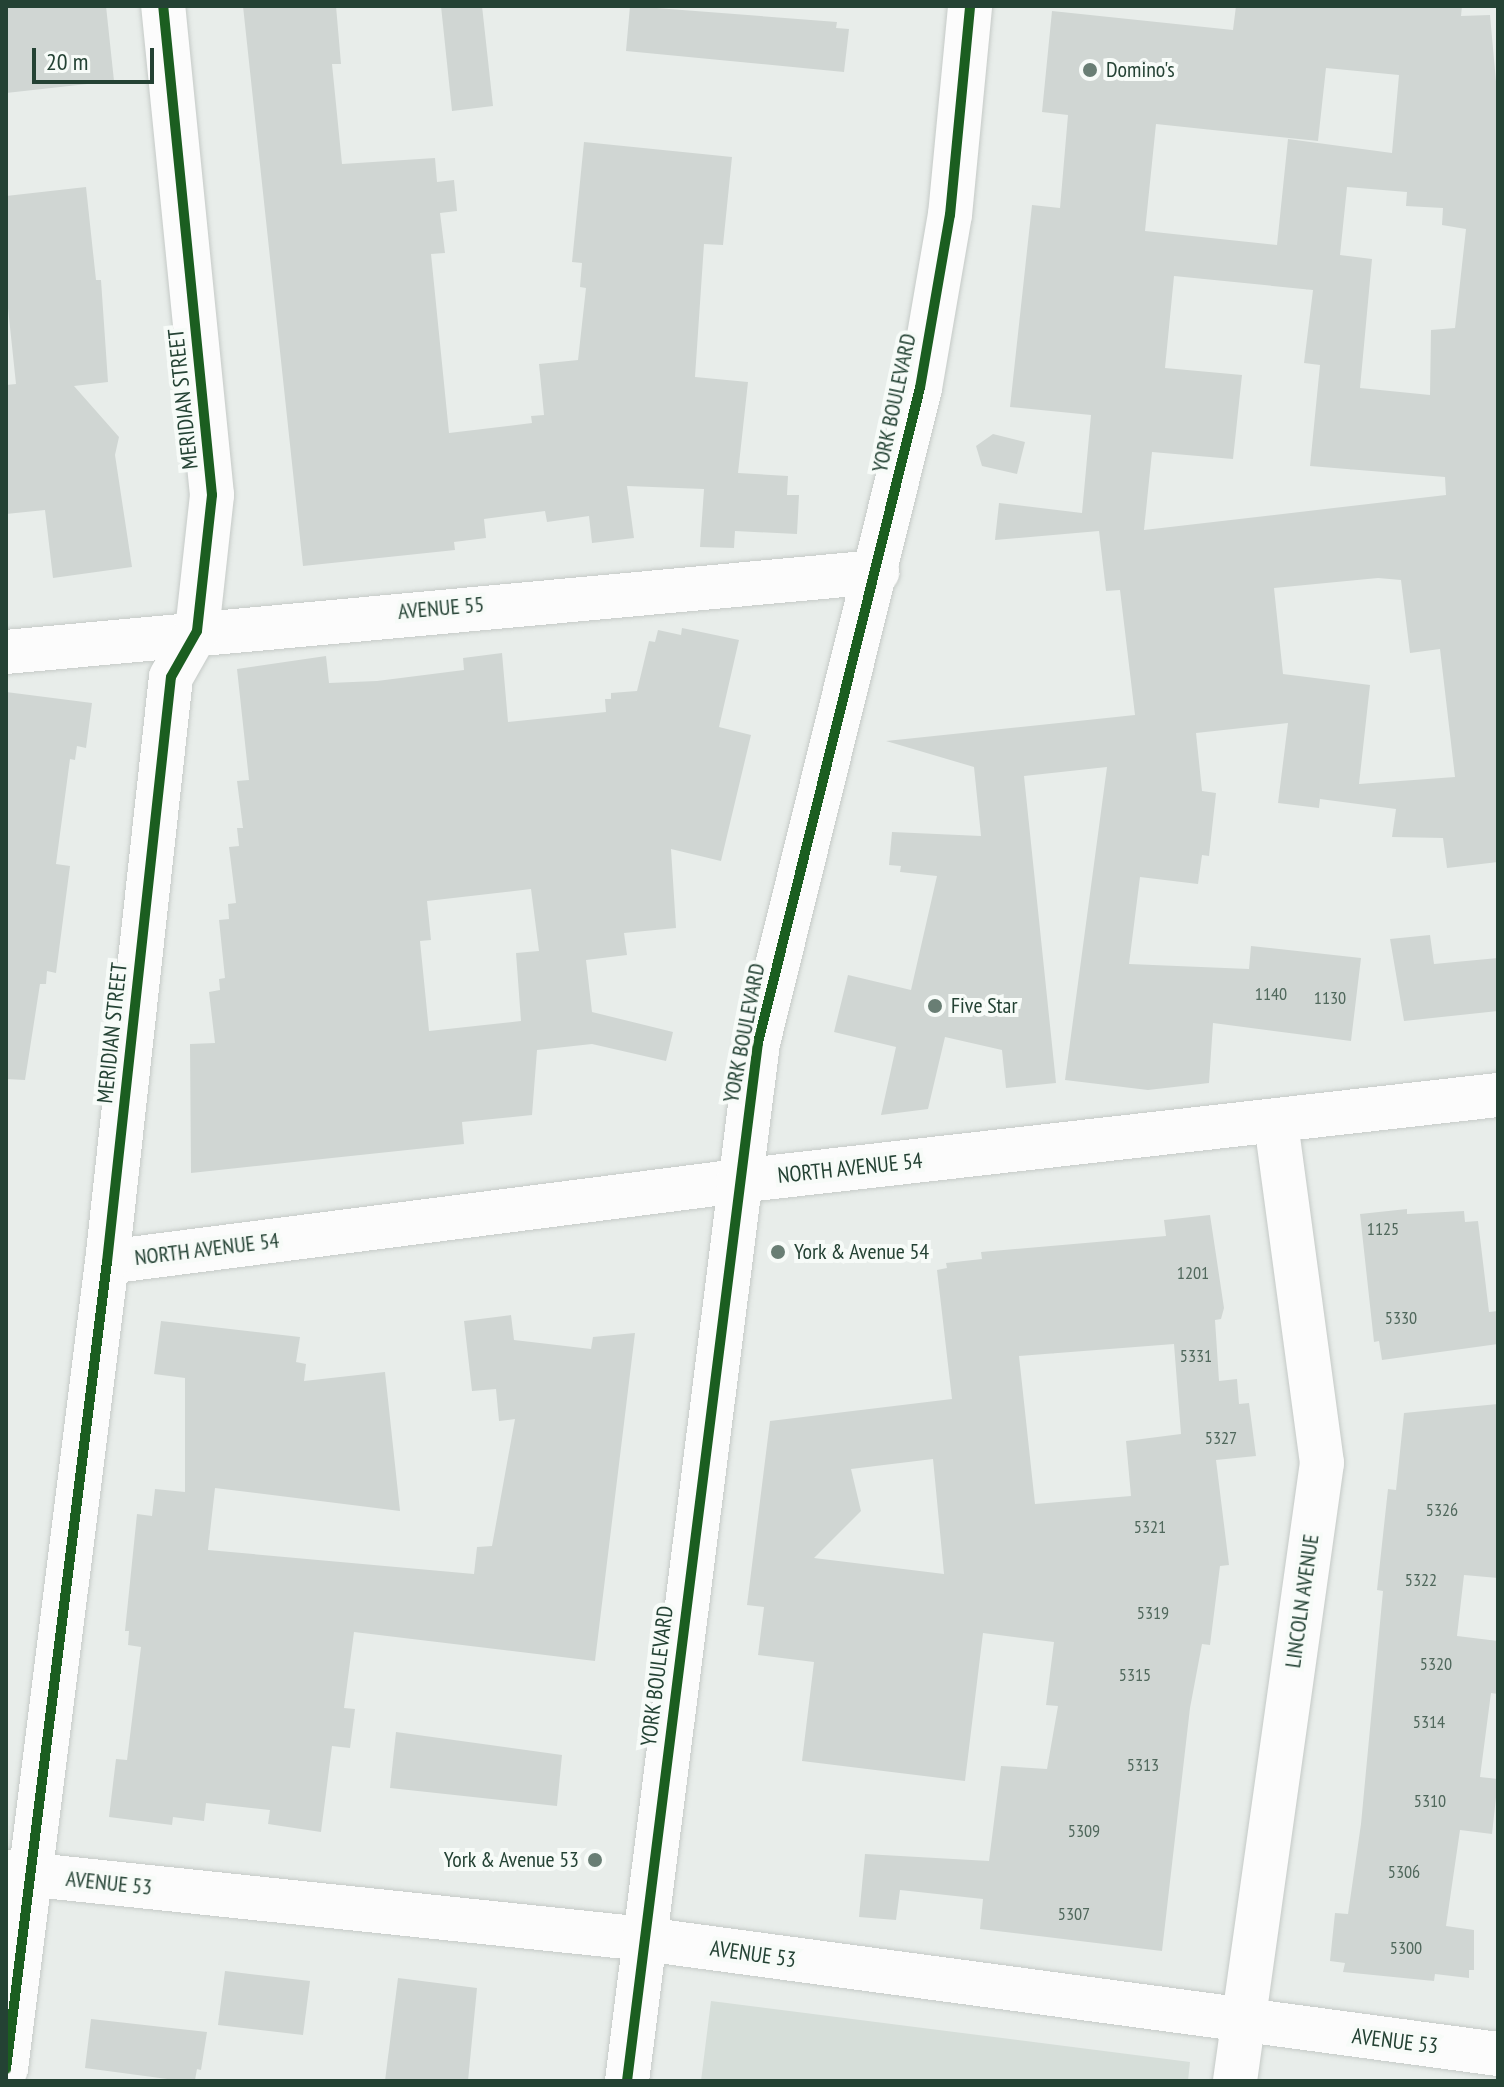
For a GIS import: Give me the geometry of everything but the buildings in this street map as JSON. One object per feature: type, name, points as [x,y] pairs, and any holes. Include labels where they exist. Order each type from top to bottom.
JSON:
[{"type":"street","name":"MERIDIAN STREET","points":[[6,2069],[18,1874],[107,1262],[171,677],[197,631],[212,495],[163,6]]},
{"type":"street","name":"YORK BOULEVARD","points":[[627,2081],[738,1181],[758,1043],[877,572],[920,388],[950,215],[970,6]]},
{"type":"street","name":"AVENUE 55","points":[[6,652],[197,631],[877,572]]},
{"type":"street","name":"NORTH AVENUE 54","points":[[107,1262],[738,1181],[1498,1095]]},
{"type":"street","name":"LINCOLN AVENUE","points":[[1235,2081],[1322,1463],[1276,1121]]},
{"type":"street","name":"AVENUE 53","points":[[18,1874],[644,1939],[1498,2054]]},
{"type":"shaded area","points":[[711,2001],[1190,2062],[1188,2081],[701,2081]]},
{"type":"cycle path","points":[[6,2069],[107,1262],[171,677],[197,631],[212,495],[163,6]]},
{"type":"cycle path","points":[[627,2081],[758,1043],[920,388],[950,215],[970,6]]},
{"type":"place","name":"Domino's","points":[[1090,70]]},
{"type":"place","name":"Five Star","points":[[935,1006]]},
{"type":"place","name":"York & Avenue 54","points":[[778,1252]]},
{"type":"place","name":"York & Avenue 53","points":[[595,1860]]}]
